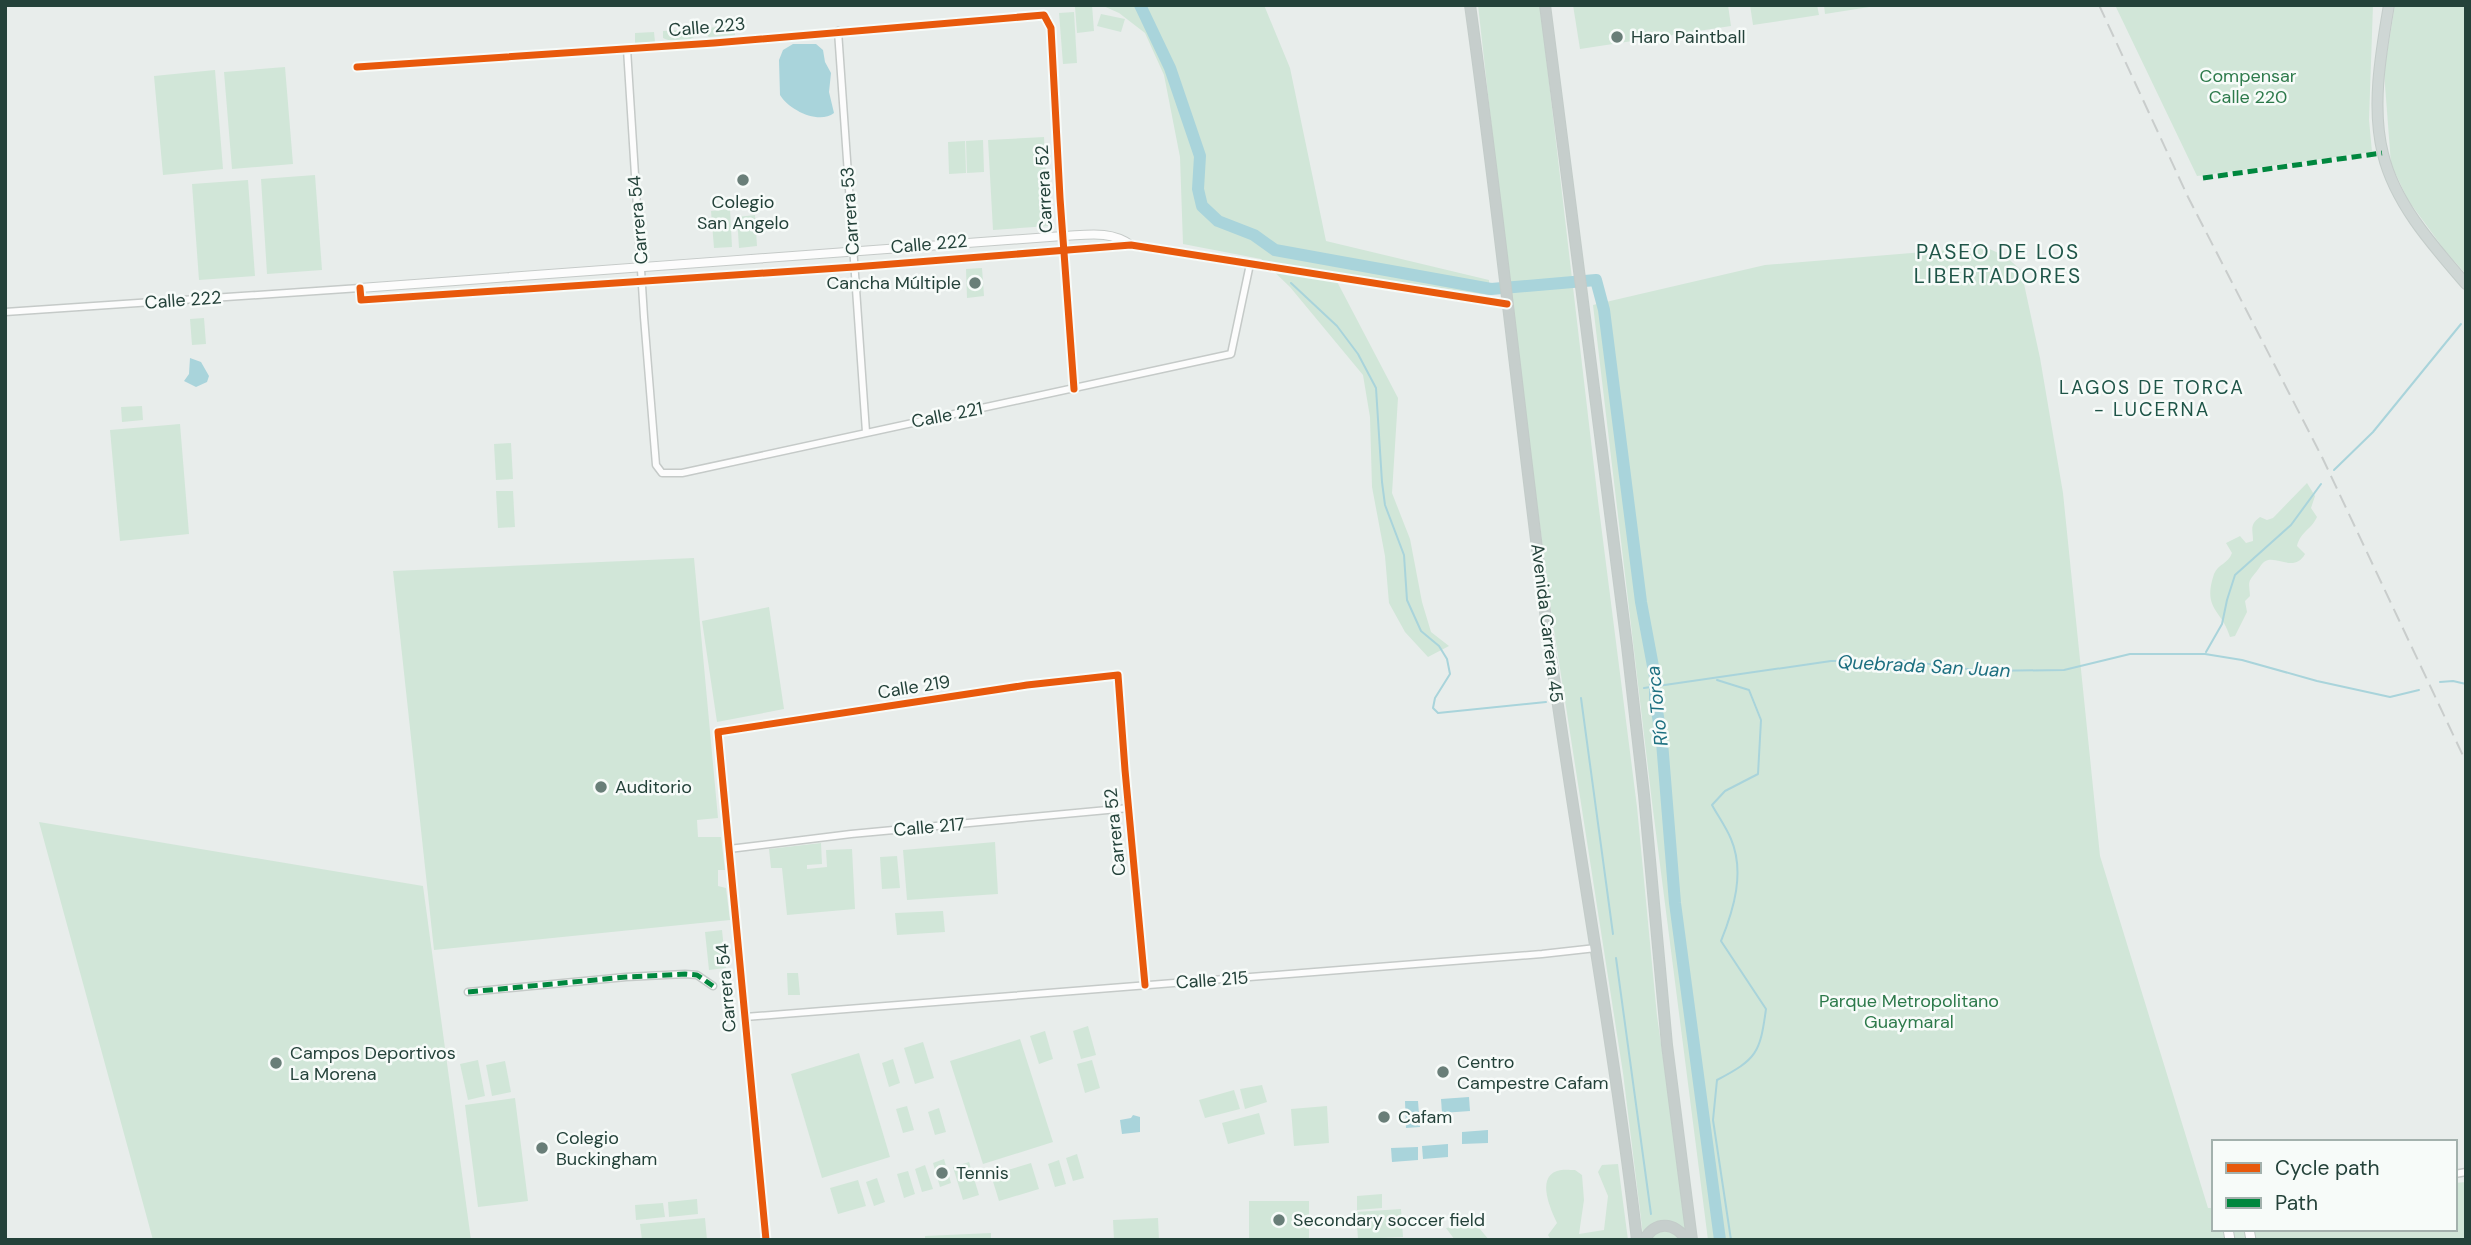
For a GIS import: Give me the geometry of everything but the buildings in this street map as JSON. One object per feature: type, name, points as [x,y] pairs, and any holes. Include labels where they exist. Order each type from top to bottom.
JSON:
[{"type":"highway","name":"Avenida Carrera 45","points":[[1471,5],[1547,627],[1637,1240]]},
{"type":"highway","points":[[1545,5],[1624,621],[1644,795],[1667,1045],[1692,1240]]},
{"type":"highway","points":[[1644,1240],[1650,1231],[1665,1225],[1676,1228],[1687,1240]]},
{"type":"main road","points":[[2389,5],[2379,83],[2382,153],[2402,200],[2430,241],[2466,284]]},
{"type":"street","name":"Calle 223","points":[[357,67],[626,49],[1038,14],[1044,15],[1051,28]]},
{"type":"street","name":"Carrera 52","points":[[1051,28],[1074,389]]},
{"type":"street","name":"Carrera 53","points":[[838,31],[866,432]]},
{"type":"street","name":"Carrera 54","points":[[626,49],[656,465],[662,473]]},
{"type":"street","name":"Calle 222","points":[[5,312],[1063,236],[1102,234],[1120,237],[1131,245]]},
{"type":"street","name":"Calle 222","points":[[360,288],[361,300],[854,267],[1131,245],[1507,304]]},
{"type":"street","name":"Calle 221","points":[[662,473],[682,473],[1231,354],[1250,264]]},
{"type":"street","name":"Carrera 52","points":[[1118,675],[1146,985]]},
{"type":"street","name":"Calle 219","points":[[717,733],[1000,689],[1118,675]]},
{"type":"street","name":"Carrera 54","points":[[717,733],[766,1240]]},
{"type":"street","name":"Calle 217","points":[[729,849],[859,833],[1129,808]]},
{"type":"street","name":"Calle 215","points":[[745,1017],[1596,948]]},
{"type":"street","points":[[468,992],[685,974],[697,975],[713,986]]},
{"type":"green space","points":[[1092,5],[1094,31],[1077,33],[1075,7]]},
{"type":"green space","points":[[1101,5],[1264,5],[1290,68],[1326,241],[1489,280],[1489,295],[1332,272],[1398,398],[1392,493],[1410,539],[1422,602],[1431,632],[1449,646],[1428,657],[1405,632],[1389,603],[1385,556],[1372,487],[1370,417],[1363,375],[1290,287],[1261,259],[1183,244],[1180,157],[1164,75],[1145,33],[1119,13]]},
{"type":"green space","points":[[1478,5],[1540,5],[1637,807],[1657,1016],[1688,1231],[1664,1222],[1643,1235],[1623,1073],[1552,617],[1514,327]]},
{"type":"green space","name":"Haro Paintball","points":[[1573,5],[1728,5],[1731,26],[1580,49]]},
{"type":"green space","points":[[1750,5],[1817,5],[1819,15],[1753,25]]},
{"type":"green space","points":[[1824,5],[1882,5],[1825,14]]},
{"type":"green space","name":"Compensar Calle 220","points":[[2115,5],[2373,5],[2369,120],[2372,152],[2197,176]]},
{"type":"green space","points":[[2395,5],[2466,5],[2466,274],[2446,252],[2408,200],[2391,164],[2384,72]]},
{"type":"green space","points":[[1074,12],[1077,63],[1063,64],[1059,13]]},
{"type":"green space","points":[[1101,14],[1125,19],[1121,32],[1097,26]]},
{"type":"green space","points":[[735,26],[735,35],[709,37],[704,28]]},
{"type":"green space","points":[[696,29],[696,35],[685,40],[671,41],[663,38],[663,31]]},
{"type":"green space","points":[[654,32],[655,42],[635,44],[635,33]]},
{"type":"green space","points":[[285,67],[293,164],[232,169],[224,72]]},
{"type":"green space","points":[[215,70],[223,169],[163,175],[154,76]]},
{"type":"green space","points":[[1044,137],[1049,226],[993,230],[988,140]]},
{"type":"green space","points":[[983,140],[984,172],[967,173],[966,141]]},
{"type":"green space","points":[[965,141],[966,173],[949,174],[948,142]]},
{"type":"green space","points":[[315,175],[322,270],[267,274],[261,179]]},
{"type":"green space","points":[[248,180],[255,276],[199,280],[192,184]]},
{"type":"green space","points":[[730,209],[732,247],[714,248],[711,211]]},
{"type":"green space","points":[[755,215],[757,246],[739,248],[737,217]]},
{"type":"green space","name":"Parque Metropolitano Guaymaral","points":[[1985,247],[2005,256],[2021,270],[2040,358],[2063,493],[2100,856],[2208,1208],[2212,1208],[2212,1231],[2457,1231],[2457,1183],[2466,1182],[2466,1240],[1708,1240],[1652,802],[1593,305],[1765,265]]},
{"type":"green space","name":"Cancha Múltiple","points":[[982,268],[984,296],[967,298],[966,269]]},
{"type":"green space","points":[[204,318],[206,344],[192,345],[190,319]]},
{"type":"green space","points":[[142,406],[143,420],[122,422],[121,407]]},
{"type":"green space","points":[[180,424],[189,534],[120,541],[110,430]]},
{"type":"green space","points":[[511,443],[513,479],[496,480],[494,444]]},
{"type":"green space","points":[[2307,483],[2315,496],[2311,508],[2317,517],[2297,546],[2305,554],[2296,562],[2268,560],[2262,564],[2249,582],[2250,596],[2245,601],[2247,612],[2235,636],[2230,637],[2210,595],[2214,574],[2232,553],[2226,543],[2240,536],[2246,543],[2253,541],[2254,522],[2260,517],[2267,520],[2273,518]]},
{"type":"green space","points":[[496,491],[513,491],[515,527],[498,528]]},
{"type":"green space","points":[[694,558],[718,818],[697,820],[698,837],[721,837],[725,870],[718,870],[718,886],[726,888],[730,920],[434,950],[393,571]]},
{"type":"green space","points":[[769,607],[784,709],[717,722],[702,621]]},
{"type":"green space","name":"Campos Deportivos La Morena","points":[[39,822],[423,886],[471,1240],[153,1240]]},
{"type":"green space","points":[[995,842],[998,894],[907,900],[903,850]]},
{"type":"green space","points":[[821,843],[822,864],[807,865],[807,869],[827,867],[826,850],[852,849],[855,909],[787,915],[782,868],[771,868],[769,849]]},
{"type":"green space","points":[[897,856],[900,888],[882,889],[880,857]]},
{"type":"green space","points":[[943,911],[945,932],[897,935],[895,913]]},
{"type":"green space","points":[[722,930],[726,968],[709,970],[705,932]]},
{"type":"green space","points":[[787,973],[798,973],[800,995],[788,995]]},
{"type":"green space","points":[[1088,1026],[1096,1055],[1081,1059],[1073,1031]]},
{"type":"green space","points":[[1045,1031],[1053,1059],[1039,1064],[1030,1036]]},
{"type":"green space","points":[[1020,1039],[1053,1142],[983,1164],[950,1061]]},
{"type":"green space","points":[[923,1042],[934,1078],[915,1084],[904,1048]]},
{"type":"green space","points":[[859,1053],[890,1157],[822,1178],[791,1074]]},
{"type":"green space","points":[[893,1059],[900,1083],[889,1087],[882,1063]]},
{"type":"green space","points":[[478,1060],[485,1096],[468,1100],[460,1064]]},
{"type":"green space","points":[[1092,1060],[1100,1088],[1085,1093],[1077,1064]]},
{"type":"green space","points":[[505,1061],[511,1092],[492,1096],[486,1065]]},
{"type":"green space","points":[[1262,1085],[1267,1102],[1245,1109],[1240,1089]]},
{"type":"green space","points":[[1234,1090],[1240,1109],[1205,1118],[1199,1100]]},
{"type":"green space","points":[[515,1098],[528,1201],[478,1207],[465,1105]]},
{"type":"green space","points":[[907,1106],[914,1130],[903,1133],[896,1109]]},
{"type":"green space","points":[[1327,1106],[1329,1143],[1294,1146],[1291,1109]]},
{"type":"green space","points":[[939,1108],[946,1132],[935,1135],[928,1112]]},
{"type":"green space","points":[[1259,1113],[1265,1134],[1228,1144],[1222,1123]]},
{"type":"green space","points":[[1077,1154],[1084,1178],[1073,1181],[1066,1158]]},
{"type":"green space","name":"Tennis","points":[[944,1159],[951,1183],[940,1187],[933,1163]]},
{"type":"green space","points":[[1059,1160],[1066,1184],[1055,1187],[1048,1164]]},
{"type":"green space","points":[[969,1162],[979,1195],[963,1200],[953,1167]]},
{"type":"green space","points":[[1031,1163],[1039,1189],[999,1201],[991,1175]]},
{"type":"green space","points":[[1618,1164],[1628,1240],[1551,1240],[1548,1235],[1557,1223],[1546,1187],[1551,1175],[1557,1171],[1575,1170],[1582,1175],[1584,1200],[1579,1234],[1604,1230],[1608,1196],[1598,1172],[1602,1165]]},
{"type":"green space","name":"Tennis","points":[[925,1165],[933,1189],[922,1192],[915,1169]]},
{"type":"green space","name":"Tennis","points":[[908,1171],[915,1194],[904,1198],[897,1174]]},
{"type":"green space","points":[[877,1178],[885,1202],[874,1206],[866,1182]]},
{"type":"green space","points":[[858,1180],[866,1206],[838,1214],[830,1188]]},
{"type":"green space","points":[[1382,1194],[1382,1208],[1357,1210],[1357,1196]]},
{"type":"green space","points":[[697,1199],[698,1214],[669,1217],[668,1202]]},
{"type":"green space","name":"Secondary soccer field","points":[[1249,1201],[1309,1201],[1309,1240],[1249,1240]]},
{"type":"green space","points":[[663,1203],[665,1217],[636,1220],[635,1205]]},
{"type":"green space","points":[[1401,1209],[1403,1237],[1358,1239],[1356,1212]]},
{"type":"green space","points":[[1470,1217],[1489,1240],[1455,1240],[1446,1228],[1459,1226]]},
{"type":"green space","points":[[705,1218],[707,1240],[642,1240],[640,1224]]},
{"type":"green space","points":[[1158,1218],[1159,1240],[1114,1240],[1113,1220]]},
{"type":"green space","points":[[1670,1228],[1682,1240],[1649,1240],[1652,1233]]},
{"type":"green space","points":[[991,1233],[991,1240],[925,1240],[925,1236]]},
{"type":"water","points":[[793,44],[816,44],[823,50],[831,73],[829,92],[834,113],[813,117],[790,106],[780,95],[779,60],[783,50]]},
{"type":"water","points":[[190,358],[201,362],[209,376],[207,382],[196,387],[184,381],[189,374]]},
{"type":"water","points":[[1469,1097],[1470,1111],[1442,1113],[1441,1099]]},
{"type":"water","points":[[1405,1101],[1418,1101],[1420,1127],[1406,1128]]},
{"type":"water","points":[[1133,1115],[1140,1117],[1140,1132],[1122,1134],[1120,1120]]},
{"type":"water","points":[[1488,1130],[1488,1143],[1462,1144],[1462,1132]]},
{"type":"water","points":[[1448,1144],[1448,1157],[1423,1159],[1422,1146]]},
{"type":"water","points":[[1418,1147],[1418,1160],[1392,1162],[1391,1148]]},
{"type":"waterway","name":"Río Torca","points":[[1140,5],[1170,68],[1200,156],[1198,189],[1202,206],[1218,221],[1254,235],[1275,250],[1491,289],[1596,280],[1604,310],[1641,602],[1655,677],[1675,903],[1720,1240]]},
{"type":"waterway","name":"Quebrada San Juan","points":[[1291,283],[1337,326],[1358,354],[1376,388],[1385,505],[1404,555],[1407,600],[1421,631],[1439,646],[1447,659],[1450,674],[1435,698],[1433,708],[1438,713],[1546,702]]},
{"type":"waterway","name":"Quebrada San Juan","points":[[2334,470],[2373,432],[2461,324]]},
{"type":"waterway","name":"Quebrada San Juan","points":[[2206,652],[2222,624],[2235,575],[2291,525],[2321,484]]},
{"type":"waterway","name":"Quebrada San Juan","points":[[1644,688],[1831,661],[1899,660],[1983,671],[2064,670],[2130,654],[2205,654],[2242,660],[2317,681],[2390,697],[2419,690]]},
{"type":"waterway","points":[[1717,680],[1749,690],[1761,720],[1758,774],[1725,791],[1712,805],[1731,839],[1737,864],[1734,903],[1721,941],[1766,1009],[1761,1036],[1754,1053],[1741,1066],[1717,1080],[1713,1120],[1731,1240]]},
{"type":"waterway","name":"Quebrada San Juan","points":[[2440,682],[2466,684]]},
{"type":"waterway","points":[[1581,698],[1613,934]]},
{"type":"waterway","points":[[1616,958],[1651,1214]]},
{"type":"railway","points":[[2099,5],[2188,197],[2322,457],[2466,762]]},
{"type":"marked path","points":[[2203,178],[2382,153]]},
{"type":"marked path","points":[[468,992],[685,974],[697,975],[713,986]]},
{"type":"cycle path","points":[[357,67],[714,43],[1044,15],[1051,28],[1074,389]]},
{"type":"cycle path","points":[[360,288],[361,300],[854,267],[1131,245],[1507,304]]},
{"type":"cycle path","points":[[766,1240],[718,732],[1027,685],[1118,675],[1145,985]]},
{"type":"place","name":"Haro Paintball","points":[[1617,37]]},
{"type":"place","name":"Colegio San Angelo","points":[[743,180]]},
{"type":"place","name":"Cancha Múltiple","points":[[975,283]]},
{"type":"place","name":"Auditorio","points":[[601,787]]},
{"type":"place","name":"Campos Deportivos La Morena","points":[[276,1063]]},
{"type":"place","name":"Centro Campestre Cafam","points":[[1443,1072]]},
{"type":"place","name":"Cafam","points":[[1384,1117]]},
{"type":"place","name":"Colegio Buckingham","points":[[542,1148]]},
{"type":"place","name":"Tennis","points":[[942,1173]]},
{"type":"place","name":"Secondary soccer field","points":[[1279,1220]]},
{"type":"district","name":"PASEO DE LOS LIBERTADORES","points":[[1998,264]]},
{"type":"district","name":"LAGOS DE TORCA - LUCERNA","points":[[2152,398]]}]
